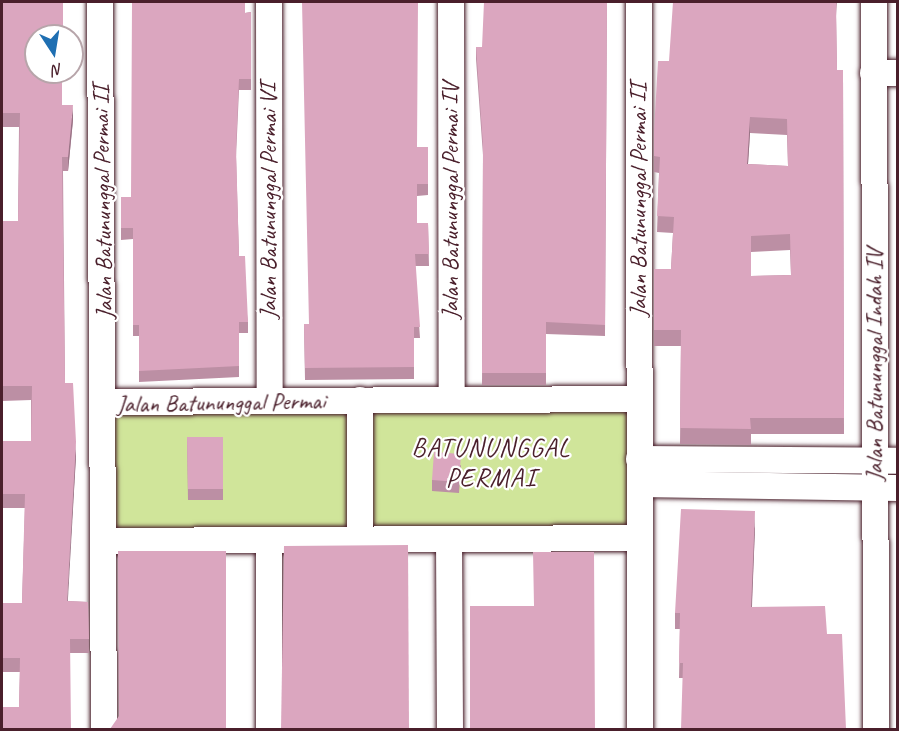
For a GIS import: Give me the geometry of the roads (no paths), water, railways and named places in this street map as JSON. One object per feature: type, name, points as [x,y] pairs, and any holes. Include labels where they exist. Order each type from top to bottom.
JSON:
[{"type":"street","name":"Jalan Batununggal Permai II","points":[[100,2],[105,402]]},
{"type":"street","name":"Jalan Batununggal Permai VI","points":[[268,2],[270,401]]},
{"type":"street","name":"Jalan Batununggal Permai IV","points":[[451,2],[452,400]]},
{"type":"street","name":"Jalan Batununggal Permai II","points":[[639,2],[639,399]]},
{"type":"street","name":"Jalan Batununggal Indah IV","points":[[873,2],[885,73],[886,488],[876,729]]},
{"type":"street","name":"Jalan Batununggal Permai","points":[[104,729],[105,402],[639,399]]},
{"type":"street","points":[[639,399],[640,729]]},
{"type":"street","points":[[360,400],[360,539]]},
{"type":"street","points":[[639,459],[886,461]]},
{"type":"street","points":[[640,484],[886,488]]},
{"type":"street","points":[[106,541],[640,538]]},
{"type":"street","points":[[449,539],[450,729]]},
{"type":"street","points":[[268,540],[269,729]]},
{"type":"district","name":"BATUNUNGGAL PERMAI","points":[[491,463]]}]
